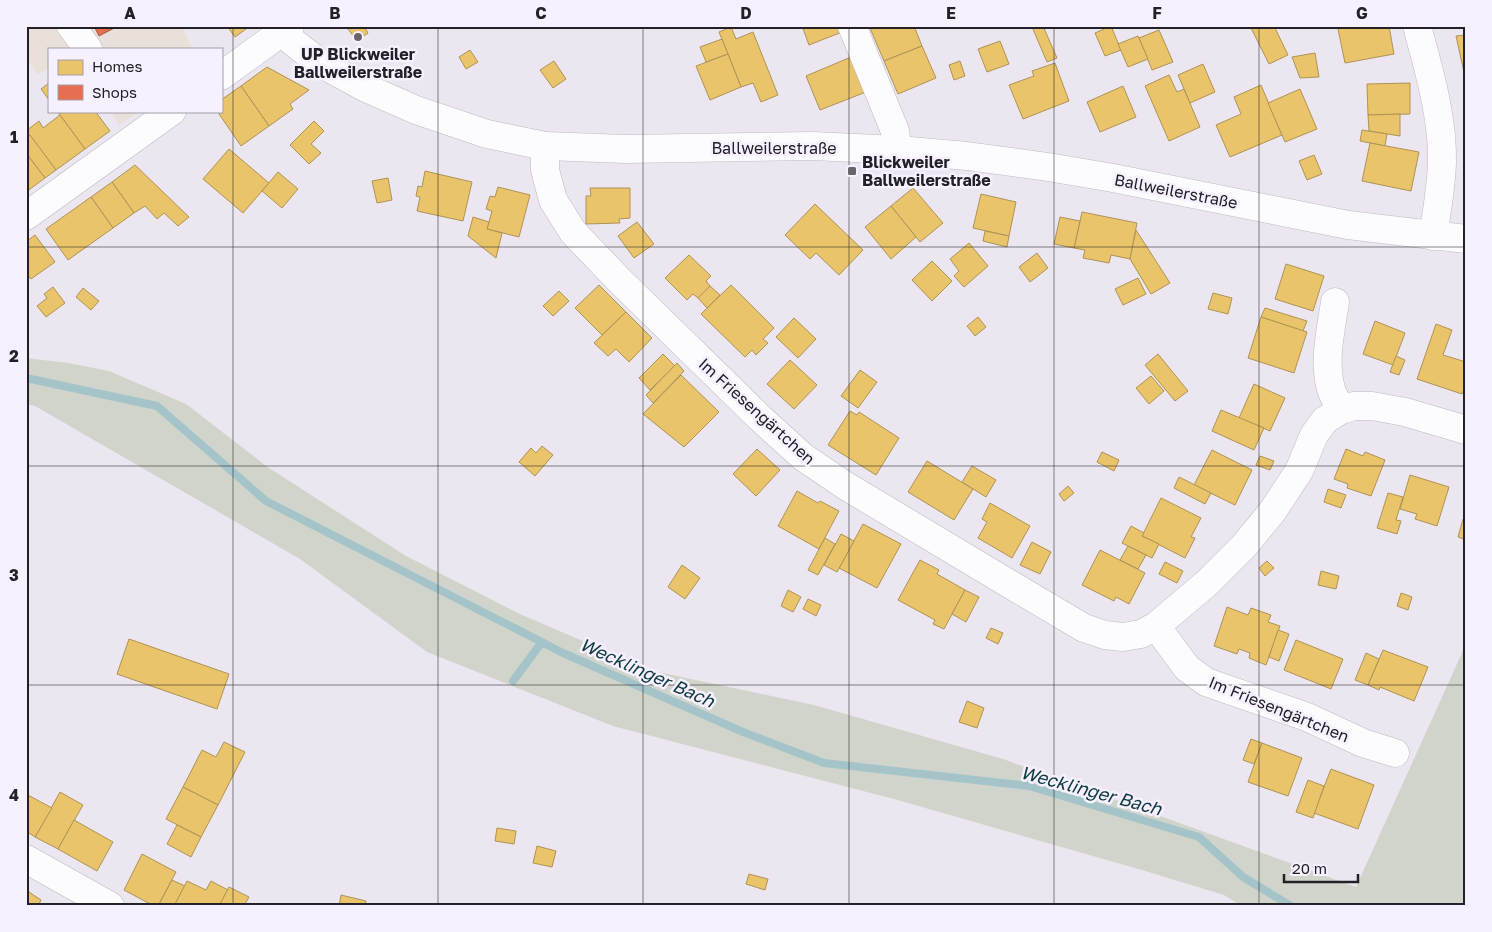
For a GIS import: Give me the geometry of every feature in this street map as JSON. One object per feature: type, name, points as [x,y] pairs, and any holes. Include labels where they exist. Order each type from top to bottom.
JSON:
[{"type":"street","points":[[72,26],[87,48]]},
{"type":"street","points":[[852,26],[895,131],[898,150]]},
{"type":"street","points":[[1417,26],[1432,80],[1439,121],[1442,162],[1433,236]]},
{"type":"street","points":[[222,75],[286,29]]},
{"type":"street","name":"Ballweilerstraße","points":[[286,29],[293,42],[320,63],[366,88],[416,110],[487,134],[545,146],[626,149],[813,146],[898,150],[967,156],[1058,168],[1348,225],[1466,239]]},
{"type":"street","points":[[26,216],[144,119],[168,112]]},
{"type":"street","name":"Im Friesengärtchen","points":[[545,146],[545,170],[553,200],[574,232],[618,279],[760,418],[803,457],[846,486],[1084,628],[1105,635],[1124,637],[1141,634],[1156,626],[1207,583],[1244,546],[1272,512],[1299,471],[1314,435],[1325,420],[1341,410],[1354,406],[1372,406],[1405,412],[1466,430]]},
{"type":"street","points":[[1335,302],[1327,370],[1331,390],[1341,410]]},
{"type":"street","name":"Im Friesengärtchen","points":[[1156,626],[1187,668],[1206,682],[1307,717],[1363,743],[1395,752]]},
{"type":"street","points":[[26,859],[110,906]]},
{"type":"shaded area","points":[[26,26],[182,26],[192,48],[48,48],[48,69],[37,74],[26,57]]},
{"type":"shaded area","points":[[111,112],[138,112],[119,125]]},
{"type":"shaded area","points":[[26,358],[68,363],[109,371],[186,404],[269,468],[406,556],[522,615],[653,671],[814,705],[1003,759],[1356,887],[1466,644],[1466,906],[1242,906],[1224,895],[894,799],[613,726],[427,652],[300,559],[35,406],[26,404]]},
{"type":"building: Homes","points":[[227,26],[250,26],[235,37]]},
{"type":"building: Homes","name":"UP Blickweiler Ballweilerstraße","points":[[352,26],[364,26],[368,33],[357,41],[348,29]]},
{"type":"building: Homes","points":[[802,26],[840,26],[842,32],[809,45]]},
{"type":"building: Homes","points":[[874,26],[914,26],[922,46],[884,61],[870,28]]},
{"type":"building: Homes","points":[[1043,26],[1057,58],[1047,62],[1032,27]]},
{"type":"building: Homes","points":[[1111,26],[1121,50],[1105,56],[1095,33]]},
{"type":"building: Homes","points":[[1250,26],[1274,26],[1288,55],[1269,64]]},
{"type":"building: Homes","points":[[1351,26],[1389,26],[1394,54],[1345,63],[1338,29]]},
{"type":"building: Homes","points":[[731,27],[736,39],[753,32],[778,95],[761,102],[753,83],[741,87],[719,32]]},
{"type":"building: Homes","points":[[1159,30],[1173,62],[1152,70],[1139,38]]},
{"type":"building: Homes","points":[[1466,35],[1466,76],[1465,77],[1456,36]]},
{"type":"building: Homes","points":[[1138,36],[1148,59],[1128,67],[1118,44]]},
{"type":"building: Homes","points":[[722,39],[728,54],[706,62],[700,47]]},
{"type":"building: Homes","points":[[1000,41],[1009,64],[987,72],[978,49]]},
{"type":"building: Homes","points":[[922,46],[936,78],[898,94],[884,61]]},
{"type":"building: Homes","points":[[470,50],[478,62],[466,69],[459,57]]},
{"type":"building: Homes","points":[[1315,53],[1319,77],[1300,78],[1292,57]]},
{"type":"building: Homes","points":[[728,54],[741,87],[710,100],[696,66]]},
{"type":"building: Homes","points":[[851,57],[866,92],[820,110],[806,76]]},
{"type":"building: Homes","points":[[554,61],[566,79],[553,88],[540,70]]},
{"type":"building: Homes","points":[[960,61],[965,76],[954,80],[949,65]]},
{"type":"building: Homes","points":[[1055,63],[1069,101],[1023,119],[1009,85],[1034,76],[1032,71]]},
{"type":"building: Homes","points":[[1203,64],[1215,92],[1190,103],[1178,75]]},
{"type":"building: Homes","points":[[267,67],[309,90],[290,104],[293,109],[269,126],[241,86]]},
{"type":"building: Homes","points":[[1169,75],[1177,92],[1184,89],[1200,127],[1169,141],[1145,86]]},
{"type":"building: Homes","points":[[1410,83],[1410,114],[1368,115],[1367,84]]},
{"type":"building: Homes","points":[[48,84],[48,99],[41,89]]},
{"type":"building: Homes","points":[[1261,85],[1282,135],[1230,157],[1216,125],[1241,114],[1234,97]]},
{"type":"building: Homes","points":[[241,86],[269,126],[241,146],[218,112],[222,112],[222,99]]},
{"type":"building: Homes","points":[[1123,86],[1136,117],[1100,132],[1087,102]]},
{"type":"building: Homes","points":[[1300,89],[1317,129],[1285,142],[1268,103]]},
{"type":"building: Homes","points":[[58,112],[96,112],[110,131],[85,149]]},
{"type":"building: Homes","points":[[1400,114],[1400,136],[1369,131],[1368,115]]},
{"type":"building: Homes","points":[[60,115],[85,149],[56,170],[26,131],[39,121],[43,128]]},
{"type":"building: Homes","points":[[314,121],[324,131],[311,144],[321,153],[309,164],[290,145]]},
{"type":"building: Homes","points":[[1362,130],[1387,134],[1385,146],[1360,141]]},
{"type":"building: Homes","points":[[30,135],[56,170],[45,178],[26,153],[26,138]]},
{"type":"building: Homes","points":[[1370,143],[1419,152],[1411,191],[1362,181]]},
{"type":"building: Homes","points":[[229,149],[269,183],[243,213],[203,179]]},
{"type":"building: Homes","points":[[26,153],[45,178],[26,192]]},
{"type":"building: Homes","points":[[1314,155],[1322,174],[1307,180],[1299,161]]},
{"type":"building: Homes","points":[[135,165],[189,217],[178,226],[164,213],[157,219],[145,206],[134,213],[112,182]]},
{"type":"building: Homes","points":[[425,171],[472,182],[463,221],[417,211],[420,197],[416,196],[418,186],[422,187]]},
{"type":"building: Homes","points":[[278,172],[298,189],[282,208],[262,191]]},
{"type":"building: Homes","points":[[388,178],[392,200],[377,203],[372,181]]},
{"type":"building: Homes","points":[[112,182],[134,213],[113,228],[91,197]]},
{"type":"building: Homes","points":[[498,187],[530,195],[519,237],[487,229],[492,211],[486,209],[490,196],[495,197]]},
{"type":"building: Homes","points":[[590,188],[630,188],[630,218],[619,219],[620,223],[586,224],[586,196],[591,196]]},
{"type":"building: Homes","points":[[913,188],[943,223],[920,242],[891,206]]},
{"type":"building: Homes","points":[[981,194],[1016,202],[1009,236],[973,228]]},
{"type":"building: Homes","points":[[91,197],[113,228],[68,260],[46,229]]},
{"type":"building: Homes","points":[[815,204],[863,250],[839,275],[816,253],[810,259],[785,235]]},
{"type":"building: Homes","points":[[891,206],[916,237],[891,259],[865,227]]},
{"type":"building: Homes","points":[[1082,212],[1137,223],[1130,259],[1111,255],[1109,263],[1083,258],[1085,250],[1074,248]]},
{"type":"building: Homes","points":[[473,217],[489,222],[487,229],[502,233],[496,258],[468,236]]},
{"type":"building: Homes","points":[[1060,217],[1080,221],[1074,248],[1054,244]]},
{"type":"building: Homes","points":[[637,222],[654,244],[634,258],[618,236]]},
{"type":"building: Homes","points":[[1136,230],[1170,283],[1151,294],[1130,259]]},
{"type":"building: Homes","points":[[985,231],[1009,236],[1007,247],[983,241]]},
{"type":"building: Homes","points":[[35,235],[55,262],[31,279],[26,273],[26,242]]},
{"type":"building: Homes","points":[[969,243],[988,266],[964,287],[954,276],[959,271],[950,259]]},
{"type":"building: Homes","points":[[1037,253],[1048,268],[1030,282],[1019,267]]},
{"type":"building: Homes","points":[[689,255],[711,276],[706,281],[710,286],[698,298],[693,294],[687,300],[665,278]]},
{"type":"building: Homes","points":[[932,261],[952,281],[932,301],[912,280]]},
{"type":"building: Homes","points":[[1286,264],[1324,276],[1313,311],[1275,299]]},
{"type":"building: Homes","points":[[1138,278],[1146,294],[1123,305],[1115,289]]},
{"type":"building: Homes","points":[[599,285],[626,312],[602,335],[575,308]]},
{"type":"building: Homes","points":[[731,285],[774,328],[763,339],[768,343],[756,355],[752,350],[745,357],[701,314]]},
{"type":"building: Homes","points":[[710,286],[720,295],[707,308],[698,298]]},
{"type":"building: Homes","points":[[53,287],[65,303],[46,317],[37,306],[47,298],[44,294]]},
{"type":"building: Homes","points":[[83,288],[99,301],[91,310],[76,297]]},
{"type":"building: Homes","points":[[559,291],[569,301],[553,316],[543,306]]},
{"type":"building: Homes","points":[[1213,293],[1232,298],[1228,314],[1208,309]]},
{"type":"building: Homes","points":[[1265,308],[1307,321],[1303,331],[1261,317]]},
{"type":"building: Homes","points":[[626,312],[652,338],[629,362],[616,349],[608,356],[594,343]]},
{"type":"building: Homes","points":[[978,317],[986,327],[975,336],[967,326]]},
{"type":"building: Homes","points":[[1261,317],[1307,332],[1294,373],[1248,358]]},
{"type":"building: Homes","points":[[794,318],[816,339],[798,358],[776,337]]},
{"type":"building: Homes","points":[[1375,321],[1405,333],[1393,365],[1363,354]]},
{"type":"building: Homes","points":[[1436,324],[1452,330],[1443,355],[1466,362],[1466,385],[1462,394],[1417,379]]},
{"type":"building: Homes","points":[[663,354],[675,366],[650,390],[639,378]]},
{"type":"building: Homes","points":[[1158,354],[1188,391],[1175,401],[1145,365]]},
{"type":"building: Homes","points":[[1396,356],[1405,360],[1399,375],[1390,372]]},
{"type":"building: Homes","points":[[790,360],[817,385],[794,409],[767,384]]},
{"type":"building: Homes","points":[[677,363],[684,371],[653,403],[646,395]]},
{"type":"building: Homes","points":[[860,370],[877,382],[858,408],[841,396]]},
{"type":"building: Homes","points":[[681,375],[719,412],[684,447],[643,414]]},
{"type":"building: Homes","points":[[1151,376],[1164,391],[1149,404],[1136,388]]},
{"type":"building: Homes","points":[[1254,384],[1285,398],[1270,431],[1239,418]]},
{"type":"building: Homes","points":[[1221,410],[1264,428],[1254,450],[1212,431]]},
{"type":"building: Homes","points":[[850,411],[857,415],[859,412],[899,438],[876,475],[828,445]]},
{"type":"building: Homes","points":[[542,446],[553,455],[535,476],[519,462],[531,448],[536,453]]},
{"type":"building: Homes","points":[[757,449],[780,470],[756,496],[733,474]]},
{"type":"building: Homes","points":[[1346,449],[1363,456],[1365,452],[1385,460],[1371,496],[1347,488],[1348,484],[1334,479]]},
{"type":"building: Homes","points":[[1212,450],[1252,470],[1235,505],[1194,485]]},
{"type":"building: Homes","points":[[1102,452],[1119,460],[1114,471],[1097,462]]},
{"type":"building: Homes","points":[[1260,456],[1274,461],[1270,470],[1256,465]]},
{"type":"building: Homes","points":[[927,461],[973,489],[954,520],[908,492]]},
{"type":"building: Homes","points":[[972,466],[996,480],[986,497],[962,482]]},
{"type":"building: Homes","points":[[1410,475],[1449,487],[1437,526],[1415,519],[1417,514],[1400,509]]},
{"type":"building: Homes","points":[[1179,477],[1211,493],[1205,504],[1174,488]]},
{"type":"building: Homes","points":[[1068,486],[1074,493],[1064,501],[1059,494]]},
{"type":"building: Homes","points":[[1328,489],[1346,495],[1341,508],[1324,502]]},
{"type":"building: Homes","points":[[797,491],[818,503],[820,501],[839,511],[819,549],[778,526]]},
{"type":"building: Homes","points":[[1388,493],[1403,497],[1396,520],[1401,521],[1397,534],[1377,528]]},
{"type":"building: Homes","points":[[1161,498],[1201,518],[1191,537],[1195,538],[1185,558],[1142,536]]},
{"type":"building: Homes","points":[[990,503],[1030,526],[1012,558],[978,538],[987,522],[982,519]]},
{"type":"building: Homes","points":[[1463,519],[1466,519],[1466,540],[1458,537]]},
{"type":"building: Homes","points":[[863,524],[901,544],[877,588],[839,568]]},
{"type":"building: Homes","points":[[1131,526],[1144,533],[1142,536],[1159,544],[1152,558],[1122,543]]},
{"type":"building: Homes","points":[[841,534],[854,541],[837,572],[824,565]]},
{"type":"building: Homes","points":[[825,538],[835,544],[818,575],[808,570]]},
{"type":"building: Homes","points":[[1032,542],[1051,552],[1040,574],[1020,565]]},
{"type":"building: Homes","points":[[1128,546],[1146,555],[1138,569],[1120,560]]},
{"type":"building: Homes","points":[[1100,550],[1145,573],[1129,604],[1116,597],[1114,601],[1082,585]]},
{"type":"building: Homes","points":[[920,560],[939,570],[937,574],[965,590],[944,629],[933,624],[935,620],[898,600]]},
{"type":"building: Homes","points":[[1267,561],[1274,568],[1265,576],[1259,568]]},
{"type":"building: Homes","points":[[1165,562],[1183,571],[1177,583],[1159,574]]},
{"type":"building: Homes","points":[[682,565],[700,578],[685,599],[668,587]]},
{"type":"building: Homes","points":[[1321,571],[1339,576],[1336,589],[1318,585]]},
{"type":"building: Homes","points":[[788,590],[801,597],[793,612],[781,606]]},
{"type":"building: Homes","points":[[965,590],[979,597],[966,622],[952,614]]},
{"type":"building: Homes","points":[[1401,593],[1412,597],[1408,610],[1397,606]]},
{"type":"building: Homes","points":[[808,599],[821,605],[816,616],[803,609]]},
{"type":"building: Homes","points":[[1227,607],[1248,615],[1251,608],[1271,615],[1268,622],[1280,626],[1266,665],[1249,658],[1250,653],[1239,649],[1237,654],[1214,646]]},
{"type":"building: Homes","points":[[991,628],[1003,633],[998,644],[986,638]]},
{"type":"building: Homes","points":[[1278,630],[1289,634],[1279,661],[1269,657]]},
{"type":"building: Homes","points":[[129,639],[229,674],[217,709],[117,674]]},
{"type":"building: Homes","points":[[1296,640],[1343,659],[1331,689],[1284,670]]},
{"type":"building: Homes","points":[[1383,650],[1428,667],[1414,701],[1380,687],[1379,690],[1368,685]]},
{"type":"building: Homes","points":[[1366,653],[1379,659],[1368,685],[1355,680]]},
{"type":"building: Homes","points":[[967,701],[984,708],[977,728],[959,722]]},
{"type":"building: Homes","points":[[1251,739],[1262,743],[1254,764],[1243,760]]},
{"type":"building: Homes","points":[[224,742],[245,752],[218,805],[183,787],[202,750],[216,757]]},
{"type":"building: Homes","points":[[1262,743],[1302,758],[1288,796],[1248,782]]},
{"type":"building: Homes","points":[[1331,769],[1374,785],[1358,829],[1314,813]]},
{"type":"building: Homes","points":[[1308,780],[1324,786],[1313,818],[1296,812]]},
{"type":"building: Homes","points":[[183,787],[218,805],[201,837],[166,819]]},
{"type":"building: Homes","points":[[60,792],[83,805],[58,849],[35,837]]},
{"type":"building: Homes","points":[[26,794],[52,808],[35,837],[26,831]]},
{"type":"building: Homes","points":[[74,820],[113,842],[97,871],[58,849]]},
{"type":"building: Homes","points":[[177,825],[201,837],[191,857],[167,844]]},
{"type":"building: Homes","points":[[497,828],[516,831],[514,844],[495,841]]},
{"type":"building: Homes","points":[[537,846],[556,851],[552,867],[533,863]]},
{"type":"building: Homes","points":[[142,854],[176,872],[158,906],[154,906],[124,890]]},
{"type":"building: Homes","points":[[749,874],[768,879],[765,890],[746,884]]},
{"type":"building: Homes","points":[[172,880],[185,886],[174,906],[158,906]]},
{"type":"building: Homes","points":[[187,881],[206,890],[211,881],[228,890],[219,906],[174,906]]},
{"type":"building: Homes","points":[[229,887],[249,897],[244,906],[219,906]]},
{"type":"building: Homes","points":[[26,890],[41,900],[38,906],[26,906]]},
{"type":"building: Homes","points":[[341,895],[366,901],[365,906],[339,906]]},
{"type":"building: Shops","points":[[94,26],[118,26],[99,36]]},
{"type":"waterway","name":"Wecklinger Bach","points":[[26,378],[157,406],[266,501],[563,653],[743,732],[824,763],[1029,786],[1199,837],[1243,877],[1291,906]]},
{"type":"waterway","points":[[513,681],[542,642]]},
{"type":"place","name":"UP Blickweiler Ballweilerstraße","points":[[358,37]]},
{"type":"place","name":"Blickweiler Ballweilerstraße","points":[[852,171]]}]
